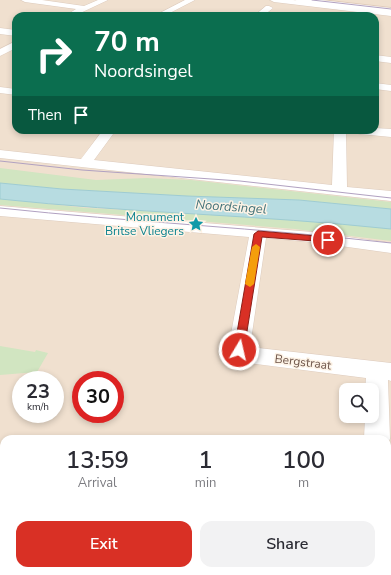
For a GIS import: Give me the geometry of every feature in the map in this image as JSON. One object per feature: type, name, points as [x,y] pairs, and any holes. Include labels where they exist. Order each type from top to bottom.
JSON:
[{"type":"main road","points":[[299,0],[391,11]]},
{"type":"main road","points":[[343,0],[391,6]]},
{"type":"street","points":[[25,0],[84,8]]},
{"type":"street","points":[[76,12],[104,0]]},
{"type":"street","points":[[166,12],[191,0]]},
{"type":"street","points":[[274,0],[374,12]]},
{"type":"street","points":[[264,12],[269,8]]},
{"type":"street","points":[[379,13],[391,14]]},
{"type":"street","points":[[0,31],[12,32]]},
{"type":"street","points":[[0,42],[12,44]]},
{"type":"street","points":[[0,53],[12,46]]},
{"type":"street","points":[[379,58],[391,60]]},
{"type":"street","points":[[379,86],[391,88]]},
{"type":"street","points":[[0,90],[12,92]]},
{"type":"street","points":[[379,132],[391,133]]},
{"type":"street","points":[[86,162],[107,134]]},
{"type":"street","points":[[339,190],[340,134]]},
{"type":"street","points":[[0,154],[86,162],[391,196]]},
{"type":"street","points":[[0,212],[312,238],[391,248]]},
{"type":"street","name":"Bergstraat","points":[[258,234],[239,350],[241,354],[384,372]]},
{"type":"street","points":[[378,435],[384,372]]},
{"type":"shaded area","points":[[0,0],[391,0],[391,435],[0,435]]},
{"type":"green space","points":[[0,168],[96,180],[147,178],[191,180],[391,202],[391,209],[299,200],[62,189],[0,183]]},
{"type":"green space","points":[[0,199],[87,208],[274,218],[375,227],[391,229],[391,241],[295,229],[0,205]]},
{"type":"green space","points":[[0,346],[35,352],[36,350],[48,353],[38,371],[12,371],[12,374],[0,375]]},
{"type":"water","name":"Noordsingel","points":[[0,183],[62,189],[299,200],[391,209],[391,229],[293,220],[98,208],[0,199]]},
{"type":"tram line","points":[[312,0],[391,9]]},
{"type":"tram line","points":[[0,161],[82,170],[240,181],[391,198]]},
{"type":"tram line","points":[[0,208],[293,233],[391,243]]},
{"type":"slow traffic","points":[[250,284],[256,247]]},
{"type":"place","name":"Monument Britse Vliegers","points":[[196,224]]},
{"type":"route","points":[[239,350],[258,234],[278,234],[328,240]]}]
